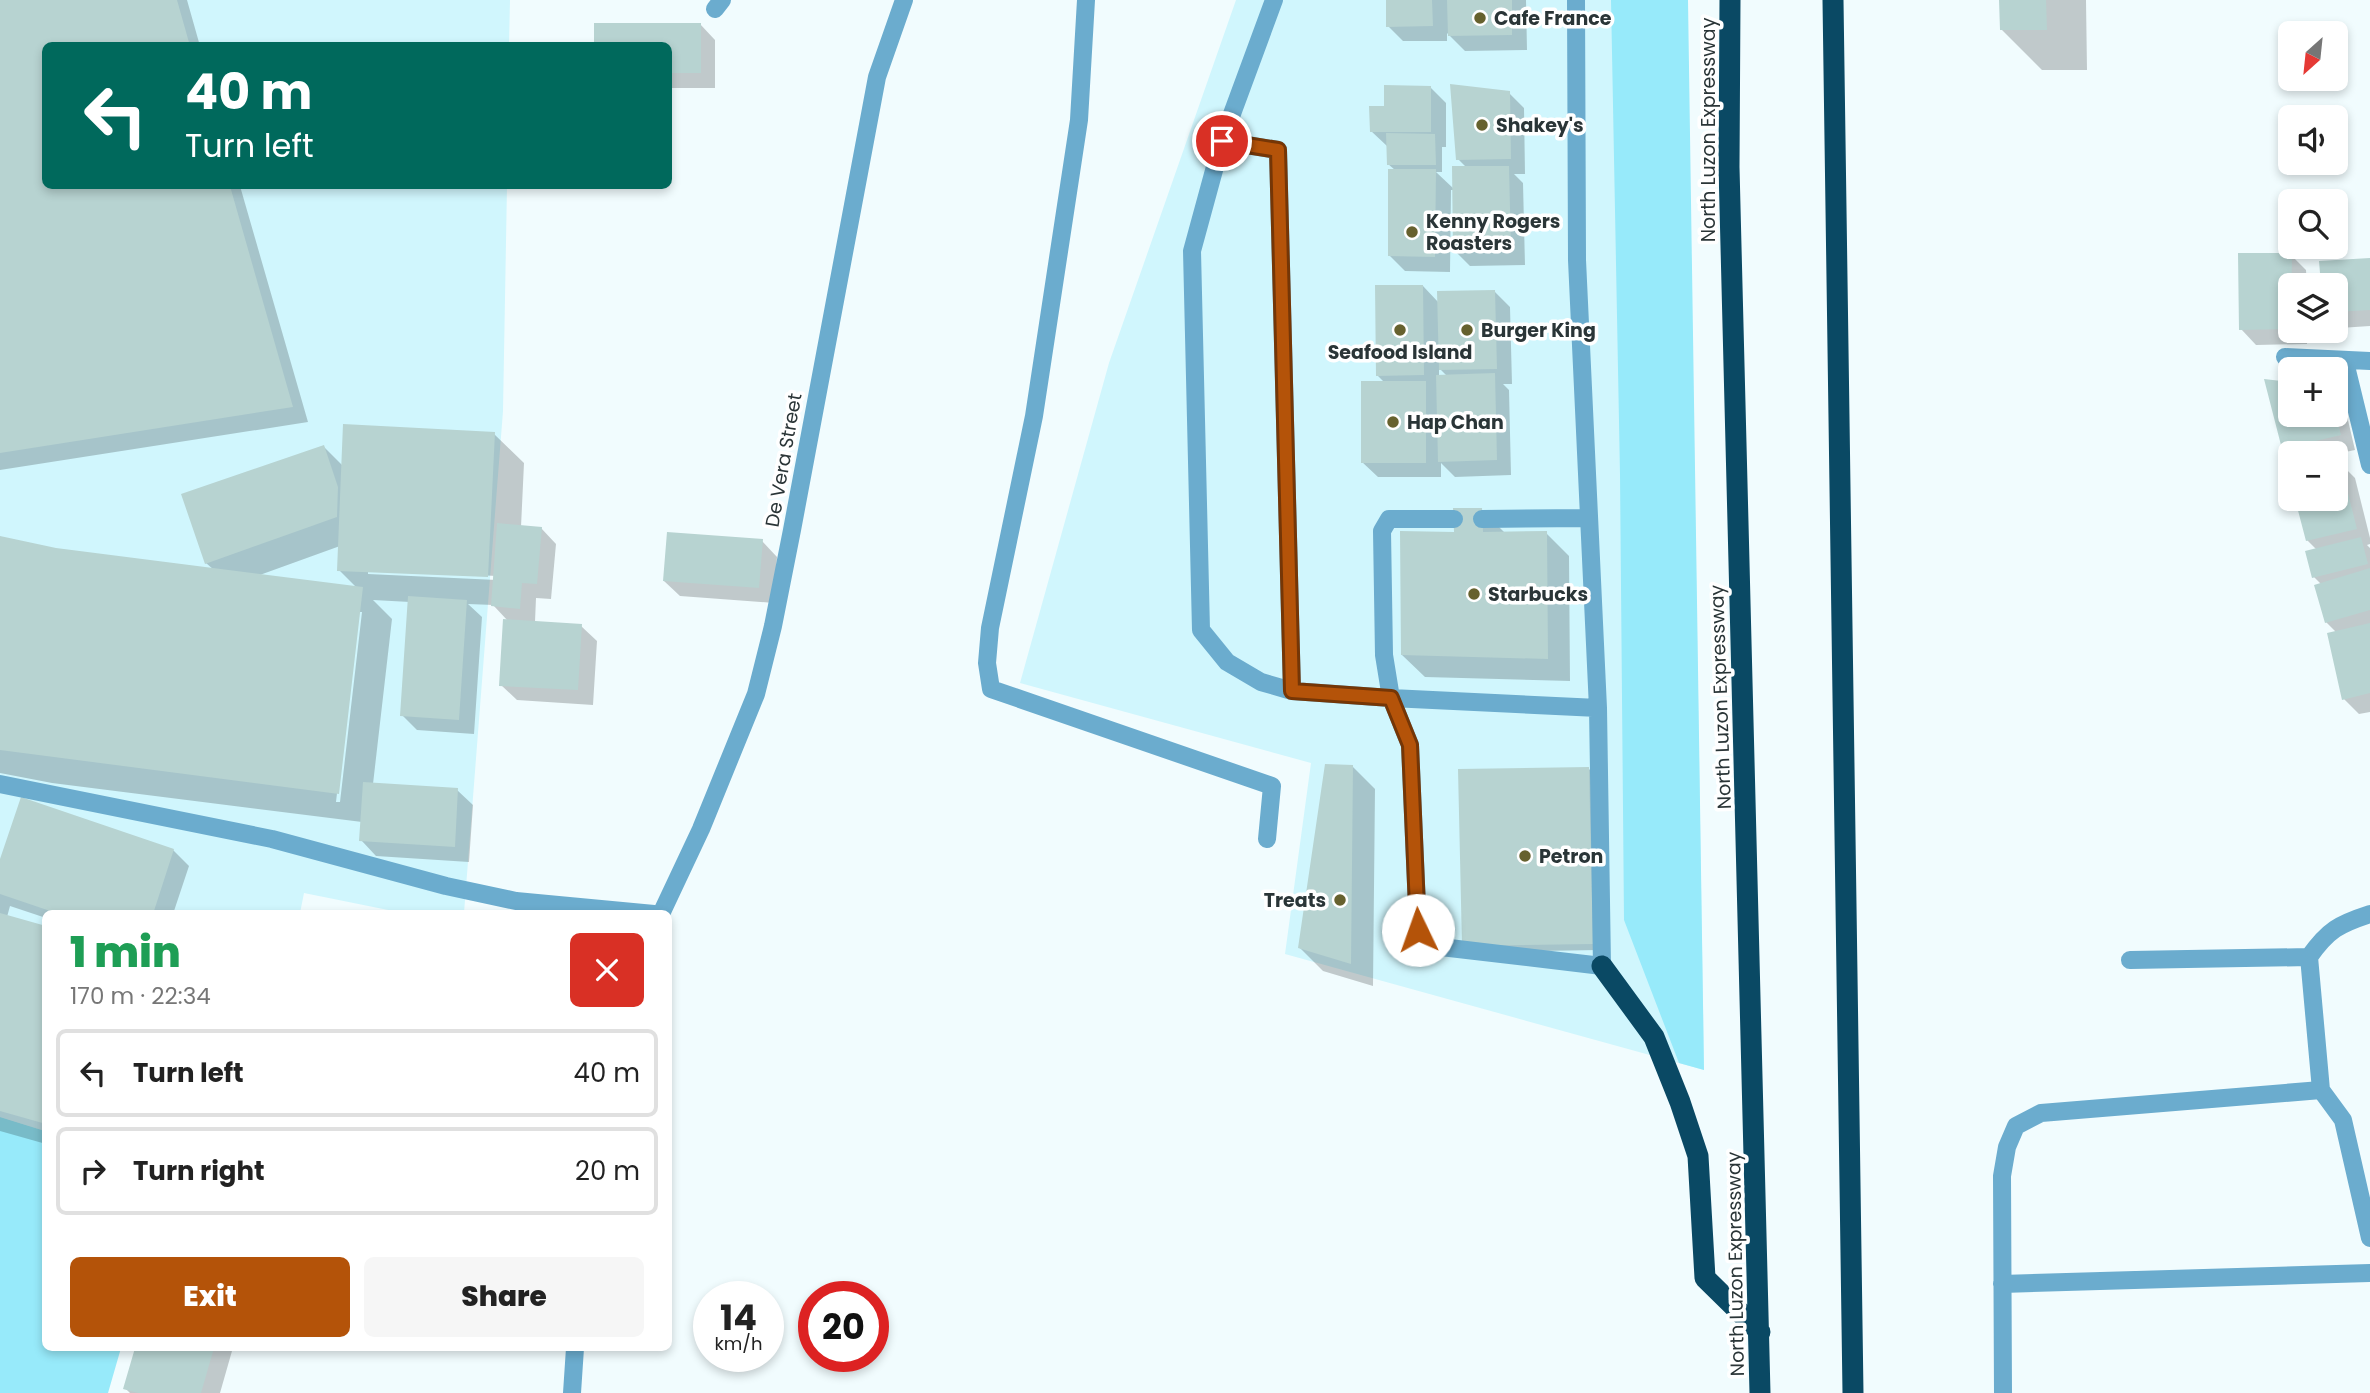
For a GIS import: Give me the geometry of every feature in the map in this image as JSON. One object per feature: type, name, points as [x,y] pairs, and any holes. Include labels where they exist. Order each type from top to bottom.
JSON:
[{"type":"highway","name":"North Luzon Expressway","points":[[1730,0],[1729,167],[1760,1393]]},
{"type":"highway","points":[[1833,0],[1853,1393]]},
{"type":"highway","points":[[1602,966],[1654,1037],[1698,1156],[1705,1278],[1760,1332]]},
{"type":"street","name":"De Vera Street","points":[[664,910],[701,829],[756,694],[792,530],[877,77],[904,0]]},
{"type":"street","points":[[1086,0],[1079,120],[1038,389],[990,628],[987,663],[991,689],[1272,786],[1267,839]]},
{"type":"street","points":[[1274,0],[1222,141],[1192,251],[1201,629],[1227,662],[1261,682],[1292,691],[1598,708]]},
{"type":"street","points":[[1454,519],[1389,519],[1382,531],[1384,655],[1391,698],[1410,745],[1418,930],[1441,947],[1602,966],[1598,708],[1577,260],[1576,0]]},
{"type":"street","points":[[1222,141],[1278,150],[1292,691]]},
{"type":"street","points":[[2348,362],[2370,361]]},
{"type":"street","points":[[2348,374],[2370,465]]},
{"type":"street","points":[[1482,519],[1589,518]]},
{"type":"street","points":[[0,784],[272,839],[446,887],[516,901],[612,910]]},
{"type":"street","points":[[2370,914],[2348,921],[2324,935],[2309,957],[2321,1090],[2343,1120],[2370,1238]]},
{"type":"street","points":[[2130,960],[2309,957]]},
{"type":"street","points":[[2003,1393],[2001,1176],[2007,1147],[2016,1126],[2041,1113],[2321,1090]]},
{"type":"street","points":[[2002,1284],[2370,1273]]},
{"type":"street","points":[[572,1393],[575,1351]]},
{"type":"shaded area","points":[[0,0],[510,0],[509,42],[42,42],[42,189],[507,189],[503,411],[464,910],[388,910],[304,893],[301,910],[42,910],[42,1130],[0,1117]]},
{"type":"shaded area","points":[[1236,0],[1687,0],[1704,1070],[1285,954],[1311,763],[1020,683],[1109,363]]},
{"type":"shaded area","points":[[1611,0],[1688,0],[1704,1070],[1679,1063],[1624,920],[1620,474]]},
{"type":"shaded area","points":[[0,1117],[42,1130],[42,1351],[120,1351],[108,1393],[0,1393]]},
{"type":"building","points":[[0,0],[177,0],[189,42],[42,42],[42,189],[231,189],[293,407],[0,453]]},
{"type":"building","points":[[1386,0],[1432,0],[1433,26],[1386,27]]},
{"type":"building","name":"Cafe France","points":[[1447,0],[1512,0],[1512,35],[1448,36]]},
{"type":"building","points":[[1999,0],[2046,0],[2047,30],[2000,30]]},
{"type":"building","points":[[594,23],[701,23],[701,73],[672,73],[672,42],[594,42]]},
{"type":"building","name":"Shakey's","points":[[1450,84],[1510,91],[1511,159],[1456,160]]},
{"type":"building","points":[[1384,85],[1431,86],[1431,132],[1370,132],[1369,106],[1384,106]]},
{"type":"building","points":[[1386,133],[1435,134],[1436,165],[1387,165]]},
{"type":"building","points":[[1452,166],[1509,166],[1511,250],[1453,252]]},
{"type":"building","name":"Kenny Rogers Roasters","points":[[1388,169],[1436,169],[1435,257],[1388,256]]},
{"type":"building","points":[[2238,253],[2278,253],[2278,259],[2292,259],[2292,273],[2278,273],[2278,329],[2239,330]]},
{"type":"building","points":[[2370,258],[2370,310],[2348,311],[2348,273],[2320,273],[2319,261]]},
{"type":"building","name":"Seafood Island","points":[[1375,285],[1423,285],[1424,375],[1376,376]]},
{"type":"building","name":"Burger King","points":[[1495,290],[1497,369],[1439,370],[1437,291]]},
{"type":"building","points":[[1495,373],[1497,460],[1438,462],[1436,375]]},
{"type":"building","points":[[2264,379],[2278,381],[2278,427],[2339,427],[2341,435],[2316,441],[2280,441]]},
{"type":"building","name":"Hap Chan","points":[[1361,381],[1426,381],[1426,463],[1361,463]]},
{"type":"building","points":[[343,424],[495,432],[488,577],[337,571]]},
{"type":"building","points":[[324,445],[338,487],[337,517],[205,564],[181,494]]},
{"type":"building","points":[[2348,493],[2357,529],[2306,541],[2298,511],[2348,511]]},
{"type":"building","name":"Starbucks","points":[[1453,508],[1482,508],[1483,532],[1547,531],[1548,659],[1401,655],[1400,531],[1454,532]]},
{"type":"building","points":[[497,523],[542,527],[537,584],[522,583],[520,609],[491,606]]},
{"type":"building","points":[[667,532],[763,539],[759,588],[663,581]]},
{"type":"building","points":[[0,536],[56,548],[363,587],[339,794],[0,750]]},
{"type":"building","points":[[2361,537],[2368,564],[2312,578],[2305,551]]},
{"type":"building","points":[[2370,568],[2370,610],[2325,623],[2314,585]]},
{"type":"building","points":[[408,596],[467,600],[459,720],[400,716]]},
{"type":"building","points":[[503,619],[582,624],[578,690],[499,686]]},
{"type":"building","points":[[2370,623],[2370,693],[2342,700],[2327,633]]},
{"type":"building","points":[[1325,764],[1353,765],[1351,964],[1298,948]]},
{"type":"building","name":"Petron","points":[[1589,767],[1593,944],[1462,946],[1458,769]]},
{"type":"building","points":[[363,782],[458,788],[455,847],[359,841]]},
{"type":"building","points":[[21,797],[174,849],[154,910],[47,910],[0,894],[0,859]]},
{"type":"building","points":[[0,913],[42,925],[42,1123],[0,1111]]},
{"type":"building","points":[[134,1351],[213,1351],[201,1393],[138,1393],[123,1389]]},
{"type":"place","name":"Cafe France","points":[[1480,18]]},
{"type":"place","name":"Shakey's","points":[[1482,125]]},
{"type":"place","name":"Kenny Rogers Roasters","points":[[1412,232]]},
{"type":"place","name":"Seafood Island","points":[[1400,330]]},
{"type":"place","name":"Burger King","points":[[1467,330]]},
{"type":"place","name":"Hap Chan","points":[[1393,422]]},
{"type":"place","name":"Starbucks","points":[[1474,594]]},
{"type":"place","name":"Petron","points":[[1525,856]]},
{"type":"place","name":"Treats","points":[[1340,900]]},
{"type":"route","points":[[1222,141],[1278,150],[1292,691],[1391,698],[1410,745],[1418,930]]}]
